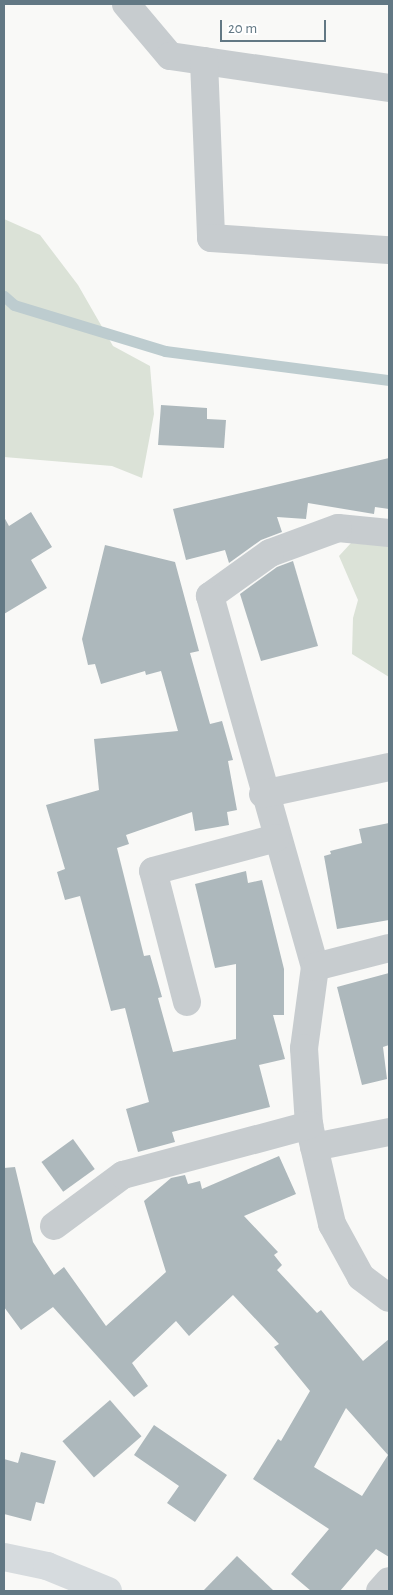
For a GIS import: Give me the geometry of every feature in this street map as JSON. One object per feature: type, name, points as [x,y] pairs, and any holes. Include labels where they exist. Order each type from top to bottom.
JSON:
[{"type":"street","points":[[126,4],[170,56],[389,88]]},
{"type":"street","points":[[204,61],[211,238],[389,250]]},
{"type":"street","points":[[389,533],[338,528],[270,553],[210,596],[263,794],[315,967],[304,1048],[312,1136],[332,1224],[361,1277],[389,1298]]},
{"type":"street","points":[[263,794],[389,767]]},
{"type":"street","points":[[187,1002],[153,871],[276,838]]},
{"type":"street","points":[[315,967],[389,948]]},
{"type":"street","points":[[54,1226],[123,1175],[312,1136],[389,1132]]},
{"type":"street","points":[[4,1557],[47,1566],[108,1591]]},
{"type":"street","points":[[380,1591],[389,1580]]},
{"type":"shaded area","points":[[4,219],[40,235],[78,285],[113,346],[150,366],[154,414],[142,478],[112,466],[4,457]]},
{"type":"shaded area","points":[[351,543],[389,546],[389,677],[352,654],[353,618],[358,600],[339,556]]},
{"type":"building","points":[[161,405],[207,408],[207,419],[226,420],[224,448],[158,445]]},
{"type":"building","points":[[389,458],[389,509],[375,507],[374,514],[308,503],[306,519],[277,517],[282,532],[261,540],[229,563],[225,550],[186,560],[173,509]]},
{"type":"building","points":[[31,512],[52,547],[31,560],[47,588],[4,614],[4,517],[9,526]]},
{"type":"building","points":[[105,545],[175,562],[199,651],[190,653],[210,724],[222,721],[233,760],[228,761],[237,810],[227,812],[229,825],[195,831],[192,812],[126,835],[129,844],[117,848],[144,956],[150,955],[162,997],[158,998],[173,1052],[236,1039],[236,964],[215,968],[195,884],[246,871],[248,883],[262,880],[284,969],[284,1015],[273,1015],[285,1059],[259,1065],[270,1107],[172,1132],[175,1142],[138,1152],[126,1109],[149,1102],[125,1008],[111,1011],[80,896],[65,900],[57,872],[65,869],[46,805],[99,790],[94,739],[178,731],[161,671],[146,675],[145,671],[101,684],[95,664],[88,665],[82,639]]},
{"type":"building","points":[[293,561],[318,646],[261,661],[240,594],[277,567]]},
{"type":"building","points":[[389,823],[389,920],[337,929],[324,856],[331,854],[330,851],[362,843],[359,829]]},
{"type":"building","points":[[389,973],[389,1045],[383,1047],[387,1079],[362,1085],[337,987]]},
{"type":"building","points":[[73,1139],[95,1169],[63,1192],[41,1162]]},
{"type":"building","points":[[279,1156],[296,1194],[244,1216],[278,1252],[274,1255],[282,1265],[277,1270],[317,1313],[321,1310],[363,1361],[389,1339],[389,1557],[376,1549],[340,1591],[311,1591],[291,1574],[329,1529],[253,1479],[278,1439],[281,1441],[310,1391],[274,1347],[279,1344],[233,1295],[189,1336],[176,1321],[132,1363],[148,1386],[134,1397],[53,1307],[21,1330],[4,1307],[4,1168],[15,1167],[33,1242],[54,1275],[64,1267],[106,1326],[166,1272],[144,1201],[171,1178],[185,1175],[188,1184],[200,1181],[202,1189]],"holes":[[[346,1408],[388,1455],[362,1496],[314,1467]]]},
{"type":"building","points":[[110,1400],[141,1436],[94,1478],[62,1441]]},
{"type":"building","points":[[154,1425],[227,1475],[195,1522],[167,1503],[179,1486],[134,1455]]},
{"type":"building","points":[[21,1452],[56,1461],[44,1504],[36,1502],[31,1521],[4,1514],[4,1459],[18,1463]]},
{"type":"building","points":[[237,1556],[274,1591],[203,1591]]},
{"type":"waterway","points":[[4,296],[14,305],[165,351],[389,380]]}]
